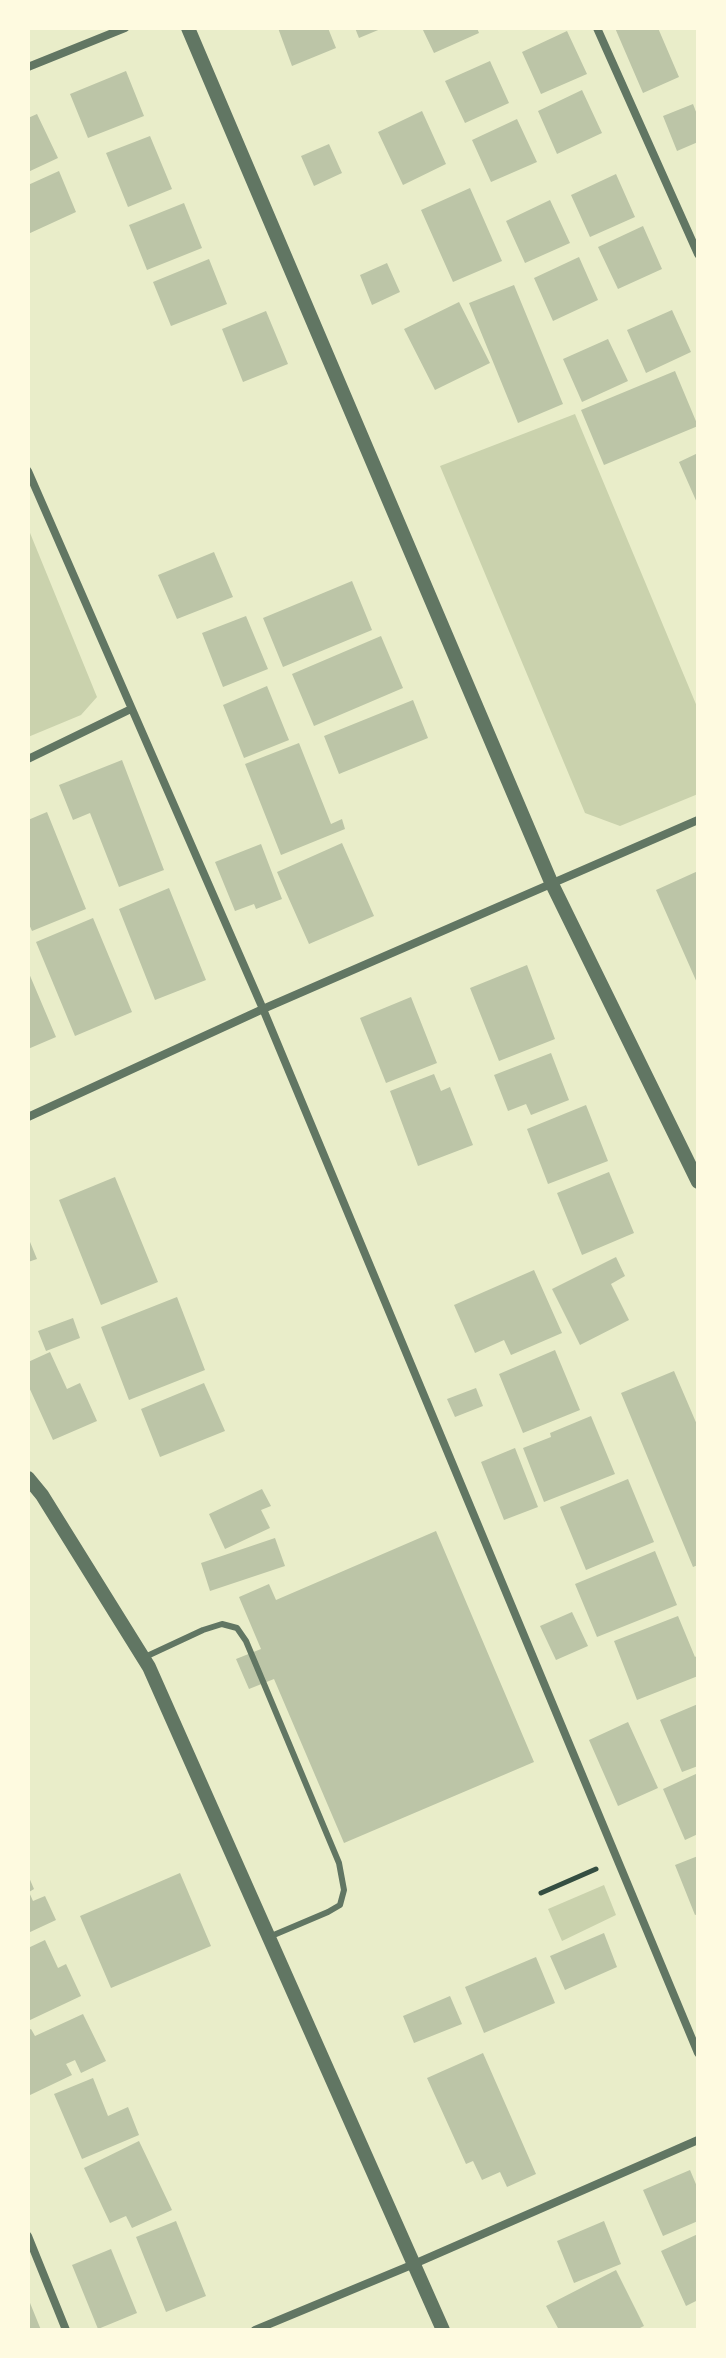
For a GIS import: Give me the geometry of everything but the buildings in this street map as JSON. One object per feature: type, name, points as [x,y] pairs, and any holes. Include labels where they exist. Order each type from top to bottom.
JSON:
[{"type":"street","points":[[28,67],[125,28]]},
{"type":"street","points":[[188,28],[551,882],[697,1177]]},
{"type":"street","points":[[597,28],[698,254]]},
{"type":"street","points":[[28,471],[263,1009],[698,2053]]},
{"type":"street","points":[[28,759],[131,709]]},
{"type":"street","points":[[28,1117],[263,1009],[698,820]]},
{"type":"street","points":[[28,1478],[42,1495],[149,1667],[443,2330]]},
{"type":"street","points":[[255,2330],[698,2140]]},
{"type":"street","points":[[28,2236],[66,2330]]},
{"type":"lane","points":[[143,1658],[222,1624],[237,1628],[246,1641],[339,1863],[344,1890],[340,1905],[269,1937]]},
{"type":"path","points":[[541,1893],[617,1860]]},
{"type":"green space","points":[[575,414],[698,709],[698,794],[620,826],[585,813],[440,466]]},
{"type":"green space","points":[[28,528],[97,697],[81,715],[28,737]]},
{"type":"green space","points":[[604,1885],[616,1915],[562,1941],[548,1909]]}]
